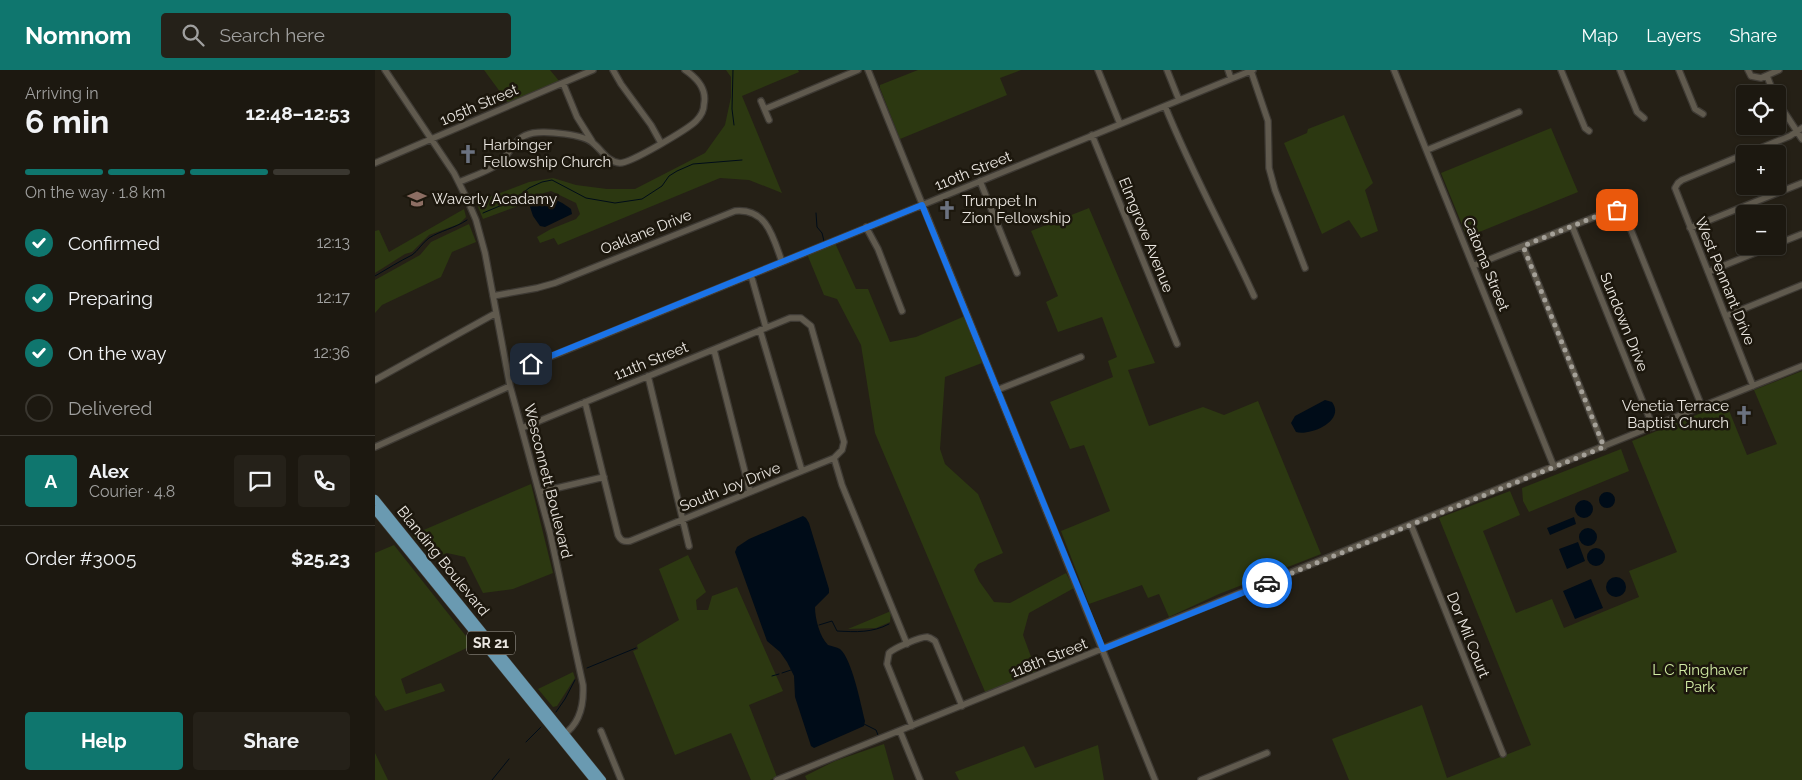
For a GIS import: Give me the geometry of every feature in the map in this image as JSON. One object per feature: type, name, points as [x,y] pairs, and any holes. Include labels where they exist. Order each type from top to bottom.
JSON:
[{"type":"main road","name":"Blanding Boulevard","points":[[375,499],[381,513],[413,556],[488,644],[562,736],[594,780]]},
{"type":"main road","name":"Blanding Boulevard","points":[[381,513],[444,585],[488,644]]},
{"type":"main road","points":[[413,556],[419,559],[439,583],[444,585]]},
{"type":"main road","name":"Blanding Boulevard","points":[[562,736],[603,780]]},
{"type":"street","name":"Wesconnett Boulevard","points":[[385,70],[459,182],[481,235],[508,374],[540,492],[583,685],[583,703],[580,714],[570,730],[562,736]]},
{"type":"street","name":"105th Street","points":[[375,163],[593,70]]},
{"type":"street","points":[[613,70],[651,125],[661,143]]},
{"type":"street","points":[[563,83],[582,126],[592,141],[605,155],[620,163],[632,160],[661,143],[692,124],[702,113],[705,100],[701,86],[685,70]]},
{"type":"street","points":[[765,109],[858,70]]},
{"type":"street","points":[[868,70],[1155,780]]},
{"type":"street","points":[[1098,70],[1120,124]]},
{"type":"street","points":[[1167,70],[1179,100]]},
{"type":"street","points":[[1228,70],[1231,79]]},
{"type":"street","points":[[1252,70],[1267,121],[1269,168],[1275,190],[1305,268]]},
{"type":"street","name":"110th Street","points":[[508,374],[1252,70]]},
{"type":"street","name":"Catoma Street","points":[[1394,70],[1554,467]]},
{"type":"street","points":[[1561,70],[1585,128],[1589,132]]},
{"type":"street","points":[[1620,70],[1637,112],[1644,118]]},
{"type":"street","points":[[1679,70],[1695,108],[1703,114]]},
{"type":"street","points":[[1748,70],[1751,76],[1756,78],[1767,76],[1779,70]]},
{"type":"street","points":[[1767,76],[1770,85]]},
{"type":"street","points":[[761,101],[769,120]]},
{"type":"street","points":[[1165,106],[1184,153],[1254,296]]},
{"type":"street","points":[[1427,150],[1519,112]]},
{"type":"street","points":[[1786,114],[1800,129],[1802,139]]},
{"type":"street","points":[[575,136],[582,126]]},
{"type":"street","points":[[1768,145],[1790,136],[1800,129]]},
{"type":"street","points":[[459,182],[497,165],[516,142],[526,135],[547,132],[575,136],[592,141]]},
{"type":"street","name":"Elmgrove Avenue","points":[[1092,135],[1177,344]]},
{"type":"street","name":"West Pennant Drive","points":[[1736,158],[1681,180],[1676,186],[1676,192],[1753,386]]},
{"type":"street","points":[[980,181],[1017,273]]},
{"type":"street","points":[[1690,228],[1802,183]]},
{"type":"street","points":[[1473,266],[1613,210],[1623,212],[1702,407]]},
{"type":"street","name":"Oaklane Drive","points":[[493,296],[555,283],[735,211],[747,211],[762,219],[769,229],[783,262]]},
{"type":"street","name":"Sundown Drive","points":[[1572,226],[1653,427]]},
{"type":"street","points":[[866,227],[902,311]]},
{"type":"street","points":[[1786,240],[1802,234]]},
{"type":"street","points":[[1523,246],[1604,447]]},
{"type":"street","points":[[1708,272],[1750,255]]},
{"type":"street","points":[[751,275],[763,329],[802,471]]},
{"type":"street","points":[[1725,316],[1802,286]]},
{"type":"street","points":[[375,380],[496,313]]},
{"type":"street","name":"111th Street","points":[[522,428],[790,318],[801,318],[811,326],[844,438],[844,447]]},
{"type":"street","points":[[714,350],[750,492]]},
{"type":"street","points":[[997,390],[1081,357]]},
{"type":"street","name":"118th Street","points":[[777,780],[1802,366]]},
{"type":"street","points":[[648,376],[689,546]]},
{"type":"street","points":[[375,447],[511,386]]},
{"type":"street","points":[[540,492],[604,477],[585,402]]},
{"type":"street","name":"South Joy Drive","points":[[604,477],[618,536],[622,540],[630,542],[833,458],[844,447]]},
{"type":"street","points":[[833,458],[842,485],[907,644]]},
{"type":"street","name":"Dor Mil Court","points":[[1411,525],[1503,754]]},
{"type":"street","points":[[912,726],[887,664],[889,653],[907,644],[923,638],[931,638],[937,644],[962,706]]},
{"type":"street","points":[[601,731],[621,780]]},
{"type":"street","points":[[901,731],[920,780]]},
{"type":"street","points":[[1201,780],[1267,753]]},
{"type":"green space","points":[[484,70],[550,70],[560,82],[509,104]]},
{"type":"green space","points":[[726,70],[798,70],[799,72],[742,96],[782,193],[749,180],[720,178],[558,245],[554,238],[540,243],[537,237],[576,219],[580,214],[576,203],[551,191],[530,197],[523,204],[483,219],[476,202],[529,182],[553,178],[576,185],[607,189],[635,189],[705,153],[725,125],[731,97],[731,77]]},
{"type":"green space","points":[[918,70],[1021,70],[1000,78],[1007,95],[900,139],[880,85]]},
{"type":"green space","points":[[1344,115],[1373,183],[1365,190],[1378,231],[1361,238],[1349,220],[1322,234],[1284,143],[1307,133],[1308,129]]},
{"type":"green space","points":[[1551,128],[1578,192],[1467,237],[1441,173]]},
{"type":"green space","points":[[1089,208],[1155,363],[1128,370],[1149,426],[1203,407],[1224,415],[1258,401],[1321,554],[1219,594],[1169,617],[1159,594],[1148,598],[1142,585],[1089,604],[1061,531],[1110,511],[1084,445],[1070,449],[1050,402],[1113,377],[1108,361],[1117,357],[1102,317],[1058,332],[1046,302],[1058,296],[1031,231]]},
{"type":"green space","points":[[464,209],[466,217],[459,224],[429,235],[412,252],[405,254],[375,273],[375,231],[379,230],[389,252]]},
{"type":"green space","points":[[469,224],[476,242],[452,252],[441,277],[382,305],[375,313],[375,280],[420,255],[431,242]]},
{"type":"green space","points":[[835,243],[856,289],[868,289],[890,342],[916,337],[965,316],[982,363],[945,377],[940,449],[945,464],[978,494],[1003,553],[978,564],[974,570],[979,581],[994,602],[1010,603],[1066,573],[1074,588],[1029,613],[1023,635],[1037,673],[986,694],[875,433],[861,345],[837,299],[824,295],[807,254]]},
{"type":"green space","name":"L C Ringhaver Park","points":[[1802,371],[1802,780],[1349,780],[1332,739],[1422,705],[1447,778],[1531,745],[1439,518],[1510,491],[1520,515],[1483,531],[1516,613],[1552,599],[1564,628],[1639,597],[1629,571],[1677,552],[1632,441],[1726,403],[1747,455],[1777,444],[1754,390]]},
{"type":"green space","points":[[1621,449],[1629,471],[1529,512],[1523,501],[1522,488]]},
{"type":"green space","points":[[531,484],[553,573],[513,589],[483,593],[465,557],[447,553],[432,558],[412,535]]},
{"type":"green space","points":[[394,545],[473,645],[401,679],[406,694],[441,683],[445,691],[385,711],[375,695],[375,553]]},
{"type":"green space","points":[[688,555],[706,592],[696,600],[697,610],[708,610],[712,596],[737,587],[783,691],[749,705],[777,777],[770,780],[751,780],[731,733],[675,755],[633,651],[638,649],[637,645],[679,620],[659,569]]},
{"type":"green space","points":[[891,611],[890,622],[876,628],[848,629]]},
{"type":"green space","points":[[573,672],[575,678],[557,706],[553,707],[538,689]]},
{"type":"green space","points":[[884,744],[894,780],[807,780],[805,776],[835,761]]},
{"type":"green space","points":[[1098,745],[1104,780],[959,780],[955,772],[1024,746],[1035,768]]},
{"type":"green space","points":[[375,753],[388,780],[375,780]]},
{"type":"shaded area","points":[[547,198],[563,203],[571,209],[572,214],[545,227],[540,226],[533,216],[530,207]]},
{"type":"shaded area","points":[[1325,400],[1332,402],[1335,409],[1330,421],[1325,426],[1309,432],[1296,432],[1291,423],[1295,416]]},
{"type":"shaded area","points":[[1607,492],[1615,500],[1607,508],[1599,500]]},
{"type":"shaded area","points":[[1584,500],[1592,505],[1593,509],[1588,517],[1584,518],[1576,513],[1575,509],[1580,501]]},
{"type":"shaded area","points":[[803,516],[809,523],[829,589],[829,593],[815,607],[819,628],[828,645],[840,649],[848,662],[856,683],[865,721],[864,726],[814,748],[811,746],[795,697],[794,676],[780,652],[767,641],[735,552],[737,547],[749,539]]},
{"type":"shaded area","points":[[1574,517],[1576,524],[1550,535],[1547,528]]},
{"type":"shaded area","points":[[1588,528],[1594,531],[1597,537],[1594,543],[1588,546],[1582,543],[1579,537],[1582,531]]},
{"type":"shaded area","points":[[1578,542],[1585,561],[1567,569],[1559,549]]},
{"type":"shaded area","points":[[1596,548],[1602,551],[1605,557],[1602,563],[1596,566],[1590,563],[1587,557],[1590,551]]},
{"type":"shaded area","points":[[1616,577],[1623,580],[1626,587],[1623,594],[1616,597],[1609,594],[1606,587],[1609,580]]},
{"type":"shaded area","points":[[1591,579],[1603,608],[1575,619],[1563,591]]},
{"type":"waterway","points":[[733,70],[732,109],[734,125]]},
{"type":"waterway","points":[[483,213],[514,200],[529,188],[542,182],[552,180],[586,198],[615,203],[642,199],[662,186],[669,176],[693,164],[742,160]]},
{"type":"waterway","points":[[816,213],[817,227],[822,233],[824,241]]},
{"type":"waterway","points":[[375,276],[412,255],[429,238],[467,220]]},
{"type":"waterway","points":[[819,625],[832,621],[837,631],[857,632],[876,629],[889,624]]},
{"type":"waterway","points":[[587,668],[636,648]]},
{"type":"waterway","points":[[782,673],[791,670]]},
{"type":"waterway","points":[[772,676],[779,674]]},
{"type":"waterway","points":[[556,712],[575,680]]},
{"type":"waterway","points":[[864,724],[876,730],[878,735]]},
{"type":"waterway","points":[[526,742],[541,727]]},
{"type":"waterway","points":[[492,780],[509,759]]},
{"type":"way so far","points":[[1267,583],[1604,447],[1523,246],[1607,212],[1617,210]]},
{"type":"place","name":"Harbinger Fellowship Church","points":[[468,154]]},
{"type":"place","name":"Waverly Acadamy","points":[[417,199]]},
{"type":"place","name":"Trumpet In Zion Fellowship","points":[[947,210]]},
{"type":"place","name":"Venetia Terrace Baptist Church","points":[[1744,415]]},
{"type":"route","points":[[531,364],[922,205],[1103,649],[1267,583]]}]
